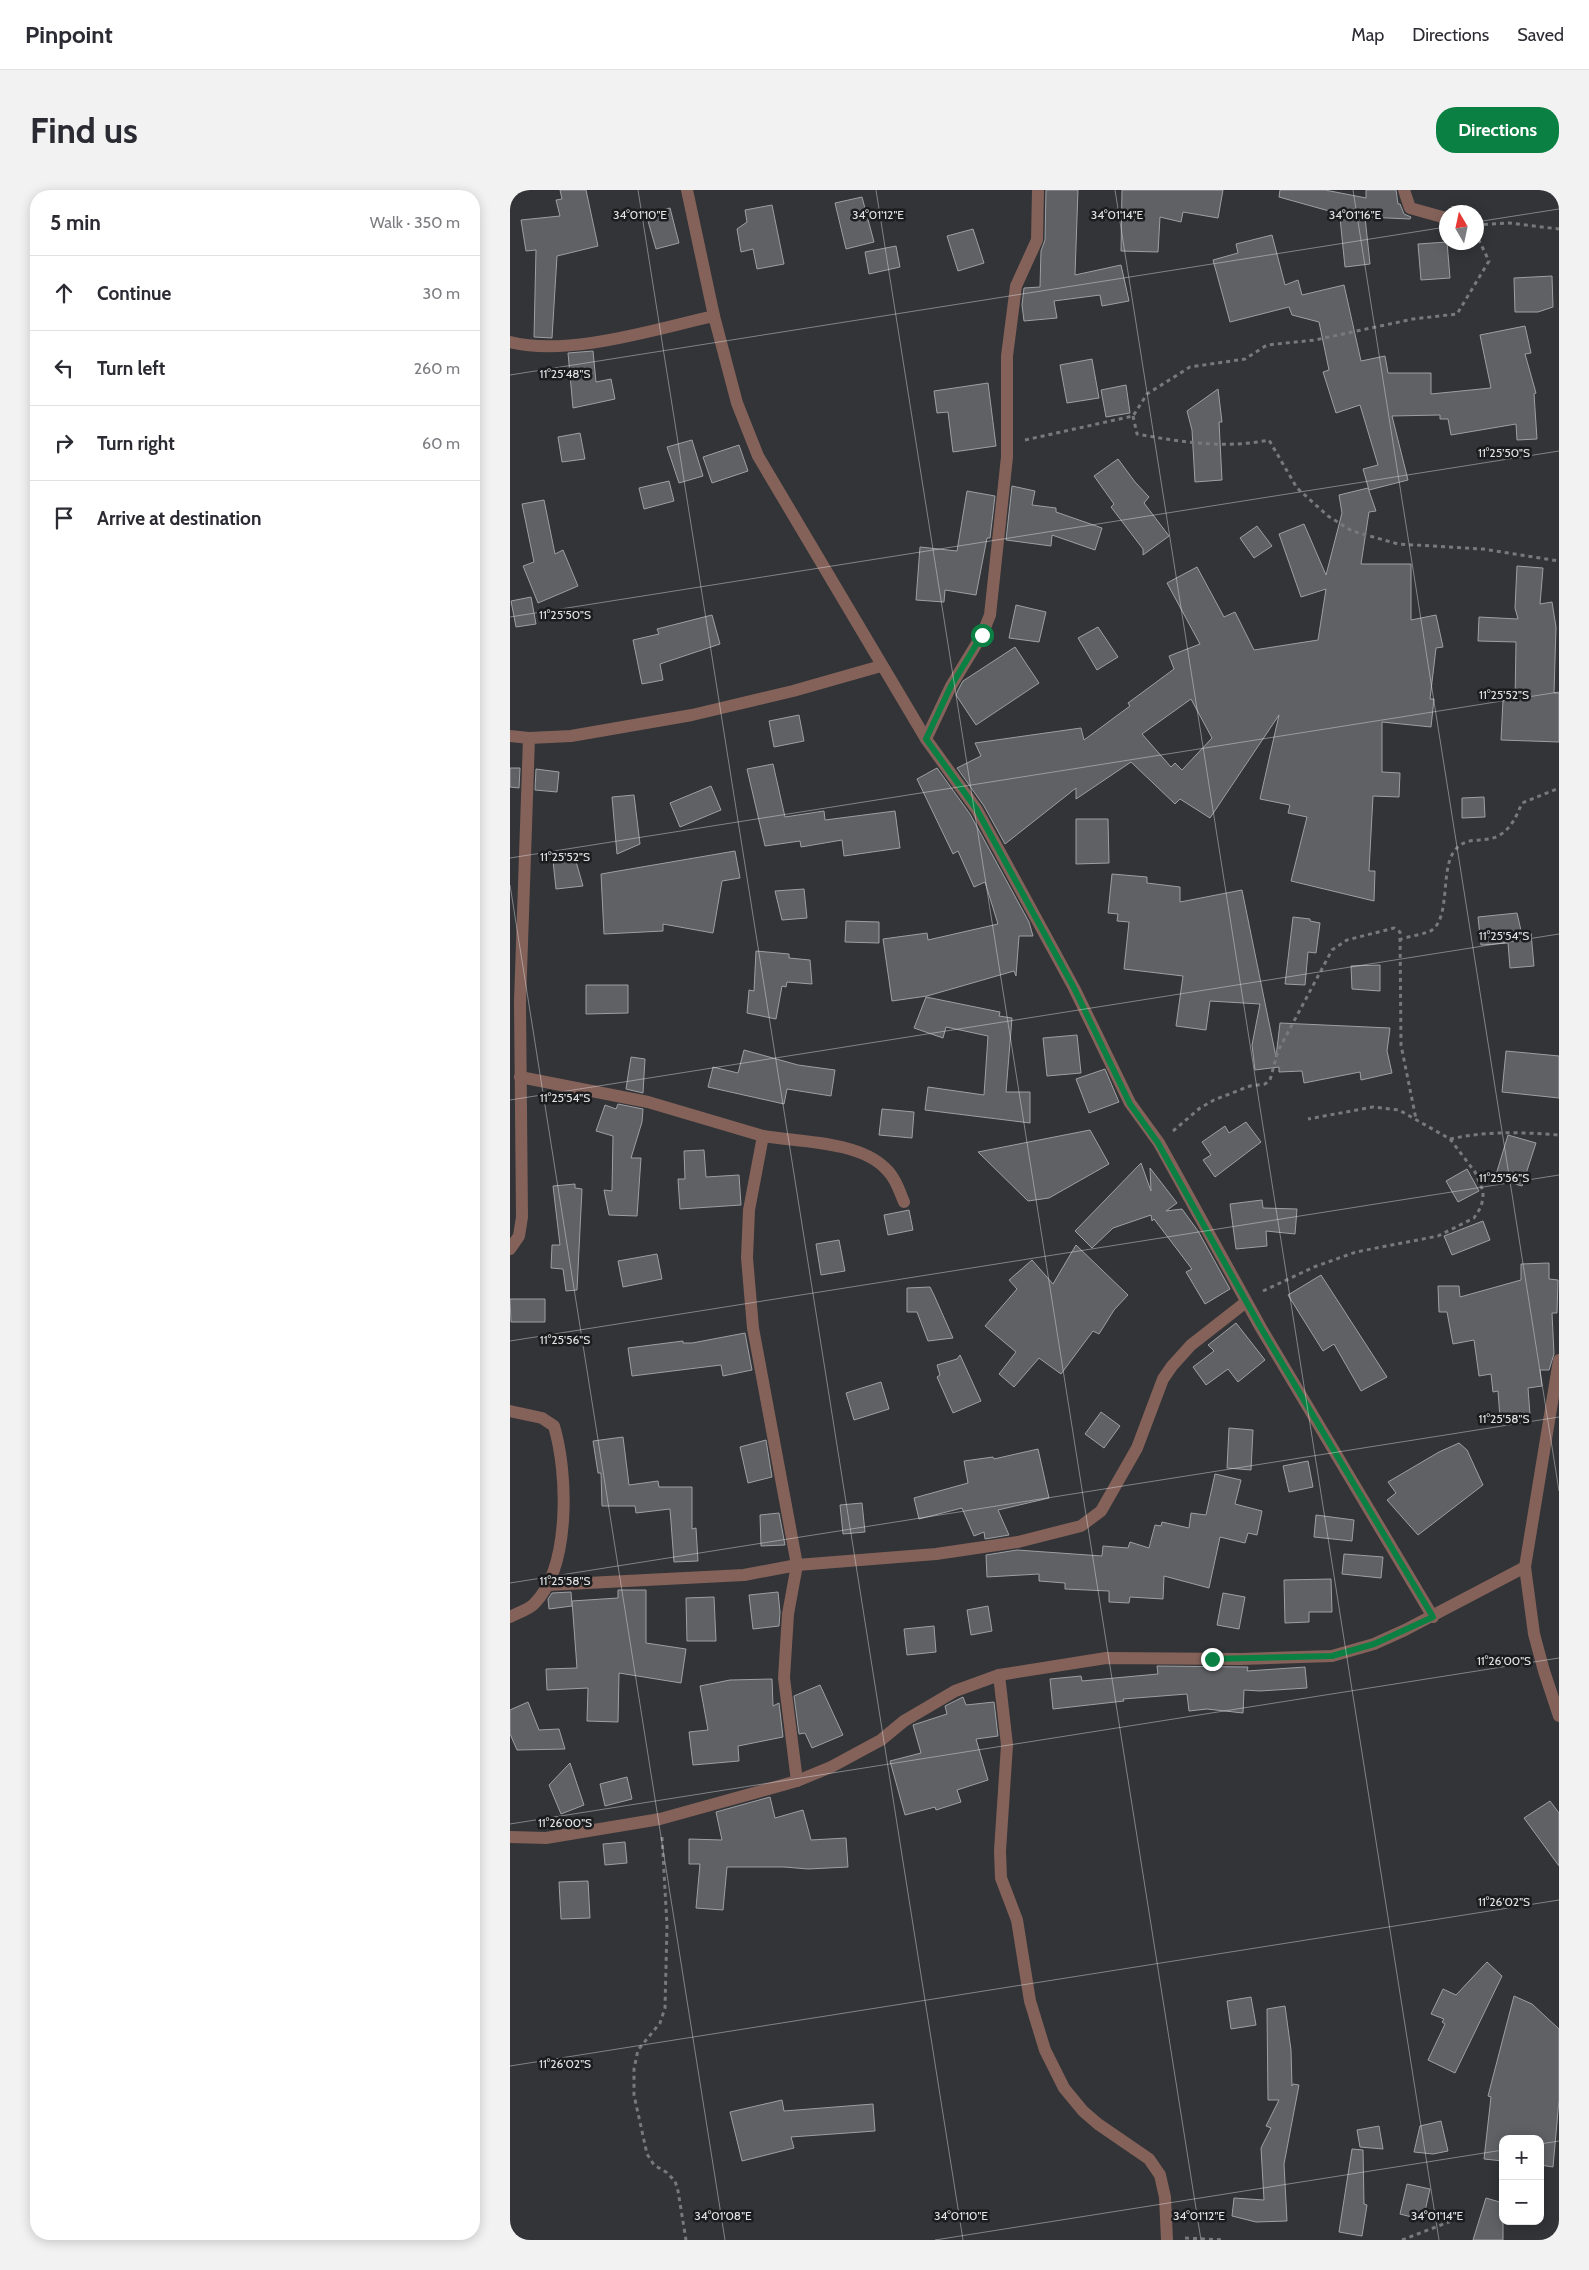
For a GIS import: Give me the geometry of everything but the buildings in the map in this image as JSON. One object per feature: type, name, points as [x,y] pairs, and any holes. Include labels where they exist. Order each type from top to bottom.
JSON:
[{"type":"street","points":[[687,190],[714,316],[737,403],[758,456],[926,739],[977,810],[1074,988],[1130,1104],[1158,1143],[1246,1302],[1433,1617]]},
{"type":"street","points":[[926,739],[951,686],[982,635],[990,615],[1007,444],[1006,356],[1016,286],[1037,240],[1038,190]]},
{"type":"street","points":[[1404,190],[1410,208],[1439,216]]},
{"type":"street","points":[[510,342],[547,347],[586,343],[714,316]]},
{"type":"street","points":[[510,736],[529,738],[571,736],[692,715],[793,691],[881,666]]},
{"type":"street","points":[[510,1249],[518,1236],[522,1217],[520,1077],[515,1003],[529,738]]},
{"type":"street","points":[[520,1077],[648,1102],[763,1136],[835,1145],[864,1154],[885,1168],[897,1184],[904,1202]]},
{"type":"street","points":[[763,1136],[749,1210],[747,1258],[753,1328],[798,1565],[788,1614],[784,1678],[797,1781]]},
{"type":"street","points":[[548,1585],[744,1574],[798,1565],[900,1558],[981,1548],[1059,1533],[1081,1526],[1101,1511],[1137,1448],[1162,1379],[1191,1345],[1246,1302]]},
{"type":"street","points":[[1559,1360],[1525,1567],[1534,1634],[1559,1716]]},
{"type":"street","points":[[510,1411],[542,1418],[554,1426],[558,1438],[565,1503],[560,1544],[548,1585],[533,1606],[510,1617]]},
{"type":"street","points":[[510,1837],[546,1838],[660,1819],[797,1781],[831,1767],[880,1740],[904,1721],[956,1691],[999,1675],[1106,1658],[1241,1659],[1332,1656],[1374,1644],[1433,1617],[1525,1567]]},
{"type":"street","points":[[999,1675],[1007,1745],[1000,1851],[1001,1878],[1017,1920],[1030,2000],[1045,2050],[1064,2088],[1083,2111],[1098,2124],[1149,2159],[1160,2175],[1165,2197],[1164,2239]]},
{"type":"path","points":[[1484,225],[1509,223],[1559,229]]},
{"type":"path","points":[[1484,250],[1489,261],[1457,314],[1413,319],[1315,340],[1267,345],[1244,359],[1190,367],[1147,394],[1133,416],[1137,434],[1183,442],[1244,445],[1269,440],[1297,488],[1328,516],[1352,531],[1398,544],[1484,549],[1559,561]]},
{"type":"path","points":[[1007,444],[1133,416]]},
{"type":"path","points":[[1399,940],[1415,934],[1430,932],[1436,927],[1442,910],[1450,862],[1453,853],[1461,844],[1473,839],[1496,837],[1508,829],[1515,820],[1522,803],[1559,788]]},
{"type":"path","points":[[1158,1143],[1200,1108],[1214,1100],[1250,1086],[1265,1084],[1270,1080],[1278,1051],[1332,950],[1338,944],[1367,933],[1394,928],[1400,932],[1401,1045],[1416,1119]]},
{"type":"path","points":[[1276,1283],[1356,1252],[1438,1236],[1474,1218],[1481,1207],[1483,1191],[1475,1172],[1450,1139],[1399,1110],[1373,1107],[1308,1119]]},
{"type":"path","points":[[1450,1139],[1468,1135],[1516,1132],[1559,1135]]},
{"type":"path","points":[[660,1819],[667,1925],[665,2008],[660,2023],[638,2050],[634,2069],[634,2095],[647,2154],[654,2165],[666,2172],[674,2181],[678,2191],[686,2240]]},
{"type":"path","points":[[1402,2240],[1454,2220]]},
{"type":"path","points":[[1164,2239],[1225,2240]]},
{"type":"route","points":[[982,635],[951,686],[926,739],[977,810],[1074,988],[1130,1104],[1158,1143],[1261,1328],[1433,1617],[1374,1644],[1332,1656],[1212,1659]]}]
